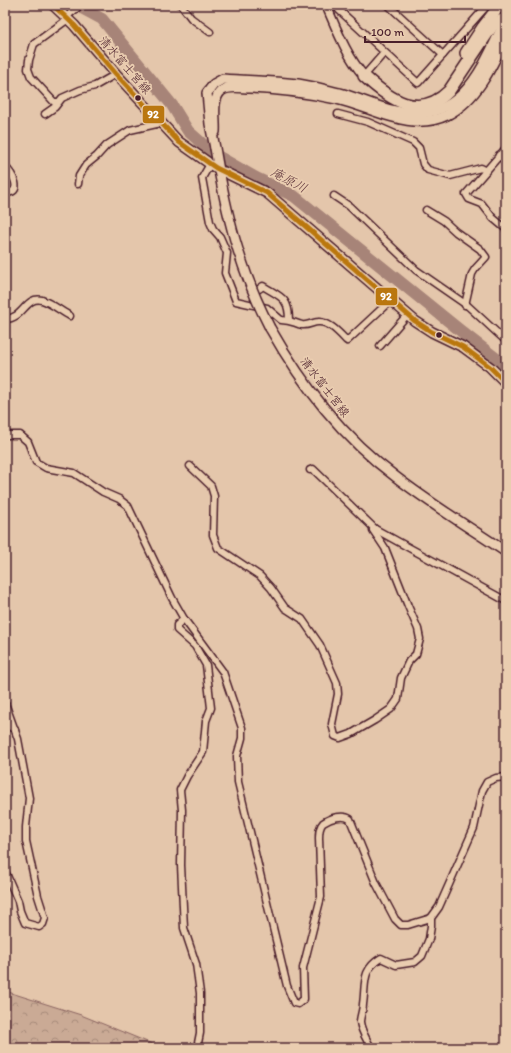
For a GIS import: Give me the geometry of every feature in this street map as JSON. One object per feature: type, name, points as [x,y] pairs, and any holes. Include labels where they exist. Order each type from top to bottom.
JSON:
[{"type":"highway","points":[[364,76],[374,83],[404,97],[424,99],[439,93],[451,80],[477,35],[500,5]]},
{"type":"highway","points":[[364,76],[390,97],[405,104],[421,106],[437,101],[450,91],[493,26],[498,21],[506,18]]},
{"type":"main road","name":"清水富士宮線","points":[[53,5],[67,18],[179,142],[210,164],[267,193],[408,314],[432,332],[463,347],[490,367],[506,383]]},
{"type":"main road","name":"清水富士宮線","points":[[446,112],[474,80],[484,64],[506,18]]},
{"type":"main road","name":"清水富士宮線","points":[[506,36],[480,85],[470,98],[459,108],[446,112],[412,114],[394,111],[300,84],[223,79],[214,84],[207,93],[210,124],[233,238],[252,291],[270,328],[306,386],[322,407],[354,441],[396,478],[506,552]]},
{"type":"street","points":[[58,102],[54,102],[32,77],[28,69],[29,60],[34,44],[81,5]]},
{"type":"street","points":[[181,5],[191,18],[210,32]]},
{"type":"street","points":[[326,5],[345,48],[364,76],[384,53]]},
{"type":"street","points":[[388,5],[444,55]]},
{"type":"street","points":[[339,10],[418,83],[484,8],[480,5]]},
{"type":"street","points":[[45,114],[68,95],[95,86],[116,74]]},
{"type":"street","points":[[338,114],[368,122],[413,142],[419,148],[423,164],[428,170],[450,176],[481,168],[485,170]]},
{"type":"street","points":[[78,184],[79,176],[86,165],[107,146],[130,130],[161,123]]},
{"type":"street","points":[[506,148],[485,170],[466,194],[469,198],[482,204],[506,229]]},
{"type":"street","points":[[499,156],[506,162]]},
{"type":"street","points":[[210,164],[202,178],[210,222],[212,229],[220,237],[227,253],[225,273],[236,301],[267,308],[281,320],[289,320],[303,325],[322,322],[328,325],[347,341],[391,300]]},
{"type":"street","points":[[5,167],[16,184],[16,188],[12,192],[5,192]]},
{"type":"street","points":[[334,196],[349,206],[416,270],[465,305],[506,341]]},
{"type":"street","points":[[426,210],[444,221],[456,232],[475,245],[486,257],[472,274],[465,305]]},
{"type":"street","points":[[259,289],[263,286],[285,300],[289,309],[289,320]]},
{"type":"street","points":[[5,319],[10,319],[19,315],[26,306],[35,300],[44,301],[70,316]]},
{"type":"street","points":[[380,346],[408,314]]},
{"type":"street","points":[[5,435],[20,435],[28,442],[36,462],[46,468],[74,473],[102,492],[119,499],[128,506],[172,598],[184,619],[223,672],[242,728],[242,738],[237,756],[238,782],[287,986],[294,1003],[298,1004],[304,999],[302,968],[321,897],[319,838],[323,823],[341,816],[346,816],[350,819],[376,883],[395,919],[401,925],[408,925],[431,918]]},
{"type":"street","points":[[190,466],[211,486],[214,496],[213,536],[218,548],[260,576],[271,588],[285,608],[302,619],[320,645],[337,683],[338,694],[332,724],[335,736],[340,738],[351,734],[391,709],[398,699],[401,678],[409,661],[416,654],[420,639],[418,629],[385,548],[373,530],[375,529]]},
{"type":"street","points":[[310,470],[313,470],[375,529],[506,601]]},
{"type":"street","points":[[184,619],[178,625],[177,630],[195,646],[206,665],[211,708],[206,721],[203,752],[187,776],[180,790],[182,810],[181,865],[184,928],[196,964],[200,993],[200,1033],[197,1048]]},
{"type":"street","points":[[5,702],[18,739],[28,798],[26,841],[38,896],[45,918],[43,924],[39,927],[25,923],[18,901],[5,871]]},
{"type":"street","points":[[5,721],[6,724],[15,730]]},
{"type":"street","points":[[371,1048],[360,1021],[364,998],[365,977],[371,964],[381,958],[396,964],[415,962],[422,956],[428,939],[431,918],[439,907],[474,828],[482,791],[487,782],[506,776]]},
{"type":"green space","points":[[5,991],[81,1015],[162,1048],[5,1048]]},
{"type":"waterway","name":"庵原川","points":[[76,5],[102,19],[172,105],[188,131],[214,154],[256,178],[294,196],[506,366]]},
{"type":"transit line","name":"92","points":[[53,5],[74,25],[116,74],[179,142],[216,168],[267,193],[415,321],[432,332],[463,347],[490,367],[506,383]]}]
